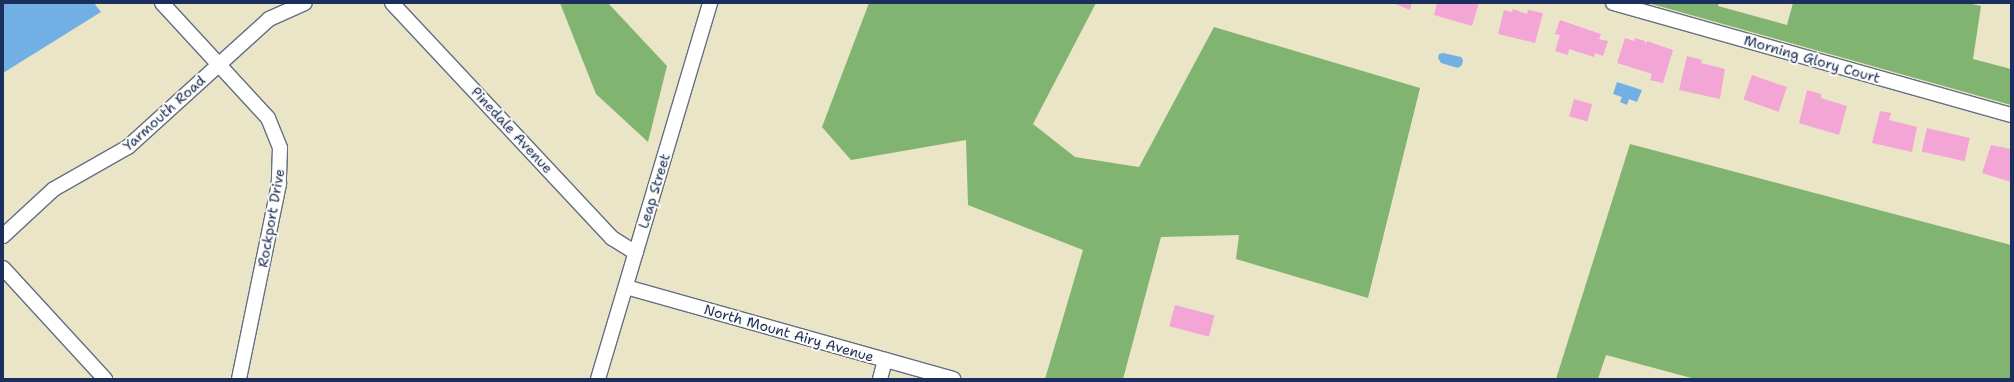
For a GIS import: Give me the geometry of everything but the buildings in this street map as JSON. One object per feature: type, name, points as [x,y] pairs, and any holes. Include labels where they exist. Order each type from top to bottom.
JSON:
[{"type":"street","name":"Rockport Drive","points":[[162,3],[268,118],[276,133],[281,156],[279,184],[239,379]]},
{"type":"street","name":"Yarmouth Road","points":[[3,236],[54,189],[128,147],[269,18],[305,3]]},
{"type":"street","name":"Pinedale Avenue","points":[[392,3],[612,238],[636,254]]},
{"type":"street","name":"Leap Street","points":[[598,379],[710,3]]},
{"type":"street","name":"Morning Glory Court","points":[[1613,3],[2011,115]]},
{"type":"street","points":[[3,268],[105,379]]},
{"type":"street","name":"North Mount Airy Avenue","points":[[626,286],[953,379]]},
{"type":"street","points":[[880,379],[886,360]]},
{"type":"green space","points":[[560,3],[608,3],[667,66],[648,142],[596,94]]},
{"type":"green space","points":[[869,3],[1096,3],[1033,124],[1075,157],[1139,167],[1214,27],[1420,88],[1368,298],[1236,259],[1239,235],[1161,237],[1123,379],[1045,379],[1083,250],[968,205],[966,140],[851,160],[822,127]]},
{"type":"green space","points":[[1648,3],[1719,3],[1718,6],[1787,25],[1793,3],[1968,3],[1981,6],[1973,59],[2011,69],[2011,105]]},
{"type":"green space","points":[[1630,144],[2011,245],[2011,379],[1695,379],[1606,355],[1598,379],[1556,379]]},
{"type":"water","points":[[3,3],[94,3],[101,12],[3,73]]},
{"type":"water","points":[[1443,53],[1461,57],[1463,60],[1462,65],[1458,68],[1441,63],[1438,58],[1439,54]]},
{"type":"water","points":[[1617,82],[1642,90],[1637,102],[1629,99],[1627,105],[1620,102],[1622,97],[1613,94]]}]
